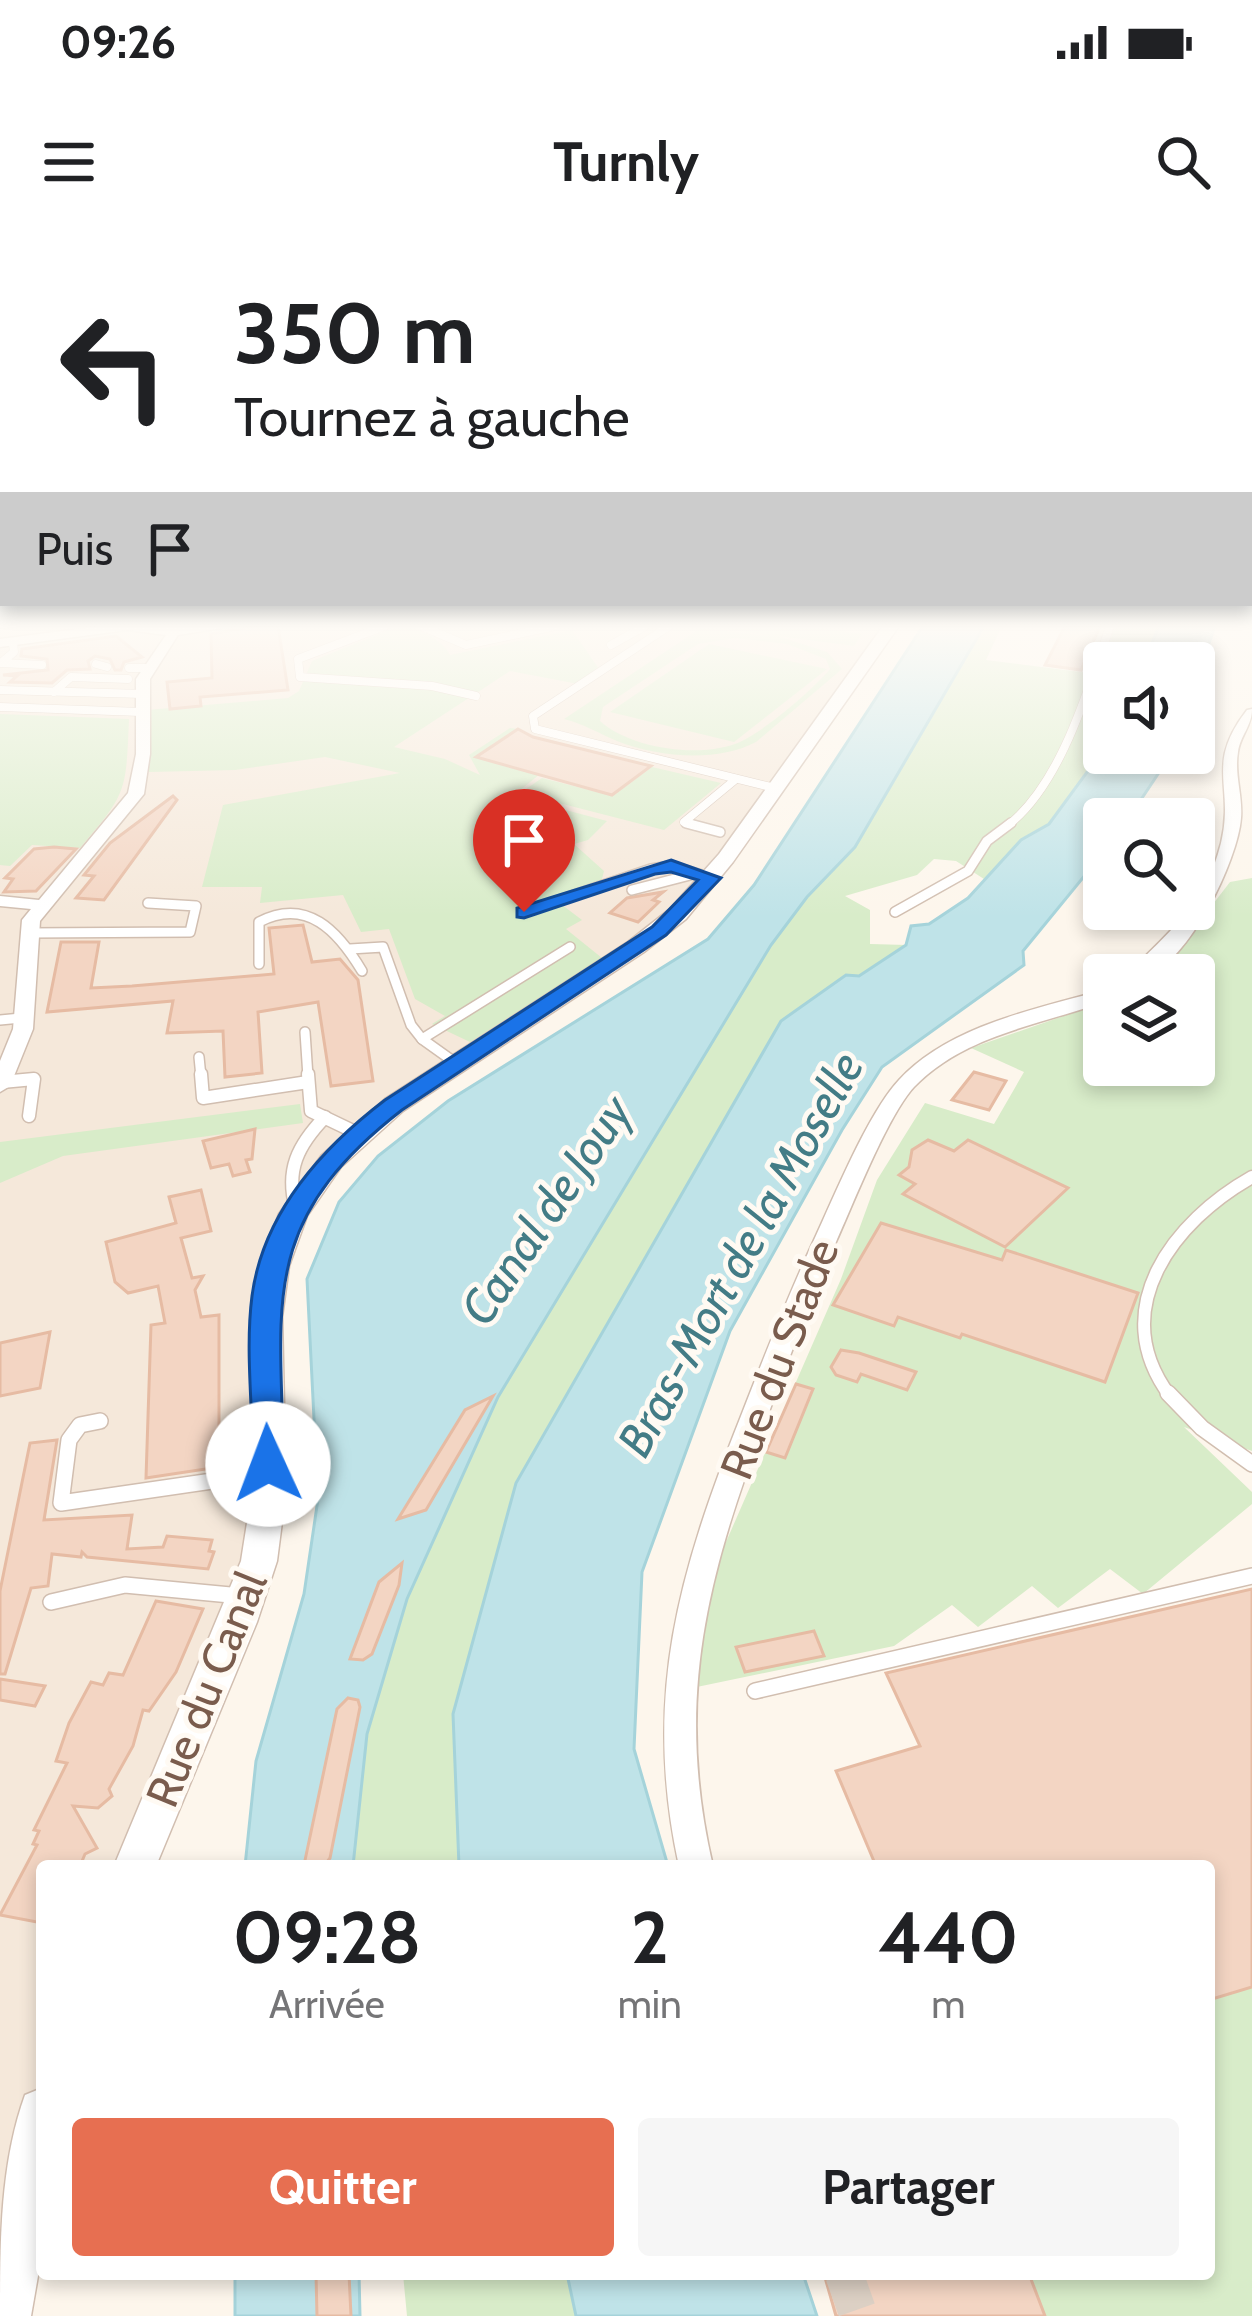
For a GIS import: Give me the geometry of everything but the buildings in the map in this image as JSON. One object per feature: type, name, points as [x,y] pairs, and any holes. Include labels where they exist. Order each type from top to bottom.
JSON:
[{"type":"street","points":[[1,1084],[23,1029],[10,1019],[31,920],[136,794],[142,723]]},
{"type":"street","name":"Rue du Canal","points":[[138,1860],[248,1597],[268,1514],[265,1301],[276,1254],[296,1209],[319,1173],[357,1133],[659,931],[822,723]]},
{"type":"street","points":[[1163,954],[1223,870],[1233,814],[1226,764],[1231,739],[1244,723]]},
{"type":"street","points":[[0,901],[41,905]]},
{"type":"street","name":"Rue du Stade","points":[[695,1860],[682,1758],[683,1649],[708,1547],[792,1310],[896,1098],[935,1058],[975,1037],[1083,1003]]},
{"type":"street","points":[[4,2316],[25,2139]]},
{"type":"lane","points":[[534,723],[535,729],[775,788]]},
{"type":"lane","points":[[895,911],[968,871],[987,841],[1033,806],[1073,723]]},
{"type":"lane","points":[[720,832],[684,823],[736,779]]},
{"type":"lane","points":[[524,912],[652,869],[671,866],[704,876]]},
{"type":"lane","points":[[632,890],[704,876]]},
{"type":"lane","points":[[918,914],[922,894]]},
{"type":"lane","points":[[30,933],[190,932],[196,906],[148,903]]},
{"type":"lane","points":[[259,964],[259,922],[286,910],[312,913],[350,950],[362,971]]},
{"type":"lane","points":[[422,1039],[571,946]]},
{"type":"lane","points":[[350,950],[383,947],[412,1025],[422,1039],[457,1064]]},
{"type":"lane","points":[[305,1033],[311,1111],[357,1133]]},
{"type":"lane","points":[[199,1057],[203,1098],[308,1082]]},
{"type":"lane","points":[[1,1084],[34,1079],[29,1115]]},
{"type":"lane","points":[[296,1209],[288,1187],[297,1144],[325,1117]]},
{"type":"lane","points":[[1252,1177],[1225,1192],[1170,1242],[1154,1282],[1146,1337],[1158,1380],[1192,1421],[1252,1464]]},
{"type":"lane","points":[[100,1420],[80,1425],[69,1440],[61,1503],[268,1473]]},
{"type":"lane","points":[[755,1691],[1252,1576]]},
{"type":"lane","points":[[50,1602],[96,1586],[137,1582],[248,1597]]},
{"type":"shaded area","points":[[0,723],[819,723],[678,914],[357,1133],[281,1239],[268,1514],[137,1860],[36,1860],[36,2141],[0,2316]]},
{"type":"green space","points":[[0,723],[129,723],[121,790],[80,848],[32,845],[10,866],[0,865]]},
{"type":"green space","points":[[147,723],[431,723],[394,747],[445,759],[480,775],[469,755],[510,728],[518,729],[477,757],[540,774],[513,796],[607,821],[588,840],[574,844],[604,871],[601,883],[553,898],[582,920],[566,929],[602,958],[470,1042],[432,1024],[445,1016],[415,999],[389,929],[361,932],[343,895],[260,903],[262,887],[202,887],[223,805],[400,773],[325,757],[235,770],[149,772]]},
{"type":"green space","points":[[576,723],[603,723],[628,738],[664,748],[702,750],[735,744],[770,723],[779,723],[740,749],[705,755],[650,751]]},
{"type":"green space","points":[[655,723],[758,723],[734,742]]},
{"type":"green space","points":[[927,723],[1083,723],[1086,774],[1049,824],[1021,840],[984,879],[956,861],[934,859],[917,875],[845,896],[870,910],[870,944],[907,945],[859,976],[453,1714],[459,1860],[354,1860],[367,1734],[407,1599],[498,1397],[771,945],[807,897],[855,847]]},
{"type":"green space","points":[[652,767],[721,783],[664,830],[520,793],[542,778],[613,796]]},
{"type":"green space","points":[[1252,878],[1252,1451],[1184,1427],[1252,1492],[1252,1504],[1143,1594],[1110,1569],[1058,1608],[1032,1586],[978,1627],[952,1605],[894,1646],[692,1688],[705,1590],[841,1279],[877,1180],[925,1103],[994,1124],[1024,1072],[971,1048],[1083,1009],[1083,1086],[1215,1086],[1215,954],[1174,954],[1193,930],[1215,930],[1215,901],[1230,882]]},
{"type":"green space","points":[[300,1104],[303,1123],[63,1156],[0,1183],[0,1142]]},
{"type":"green space","points":[[1252,1695],[1252,2316],[836,2316],[826,2280],[1215,2280],[1215,1860],[1211,1860]]},
{"type":"green space","points":[[404,2280],[568,2280],[577,2316],[407,2316]]},
{"type":"water","name":"Canal de Jouy","points":[[860,723],[927,723],[855,847],[807,897],[771,945],[498,1397],[407,1599],[367,1734],[354,1860],[246,1860],[256,1761],[304,1594],[318,1499],[307,1279],[339,1202],[378,1156],[448,1101],[708,939],[754,885]]},
{"type":"water","name":"Bras-Mort de la Moselle","points":[[1086,774],[1158,774],[1142,798],[1083,798],[1083,878],[1023,951],[1024,965],[882,1067],[730,1331],[642,1572],[634,1749],[666,1860],[459,1860],[453,1714],[516,1483],[781,1021],[846,975],[859,976],[906,945],[911,926],[929,924],[968,898],[1021,840],[1049,824]]},
{"type":"water","points":[[235,2280],[359,2280],[360,2316],[235,2316]]},
{"type":"water","points":[[568,2280],[805,2280],[817,2316],[576,2316]]},
{"type":"tunnel","points":[[846,2280],[859,2316]]},
{"type":"route","points":[[268,1464],[266,1295],[281,1239],[319,1173],[357,1133],[394,1105],[659,931],[712,878],[671,866],[652,869],[524,912]]}]
